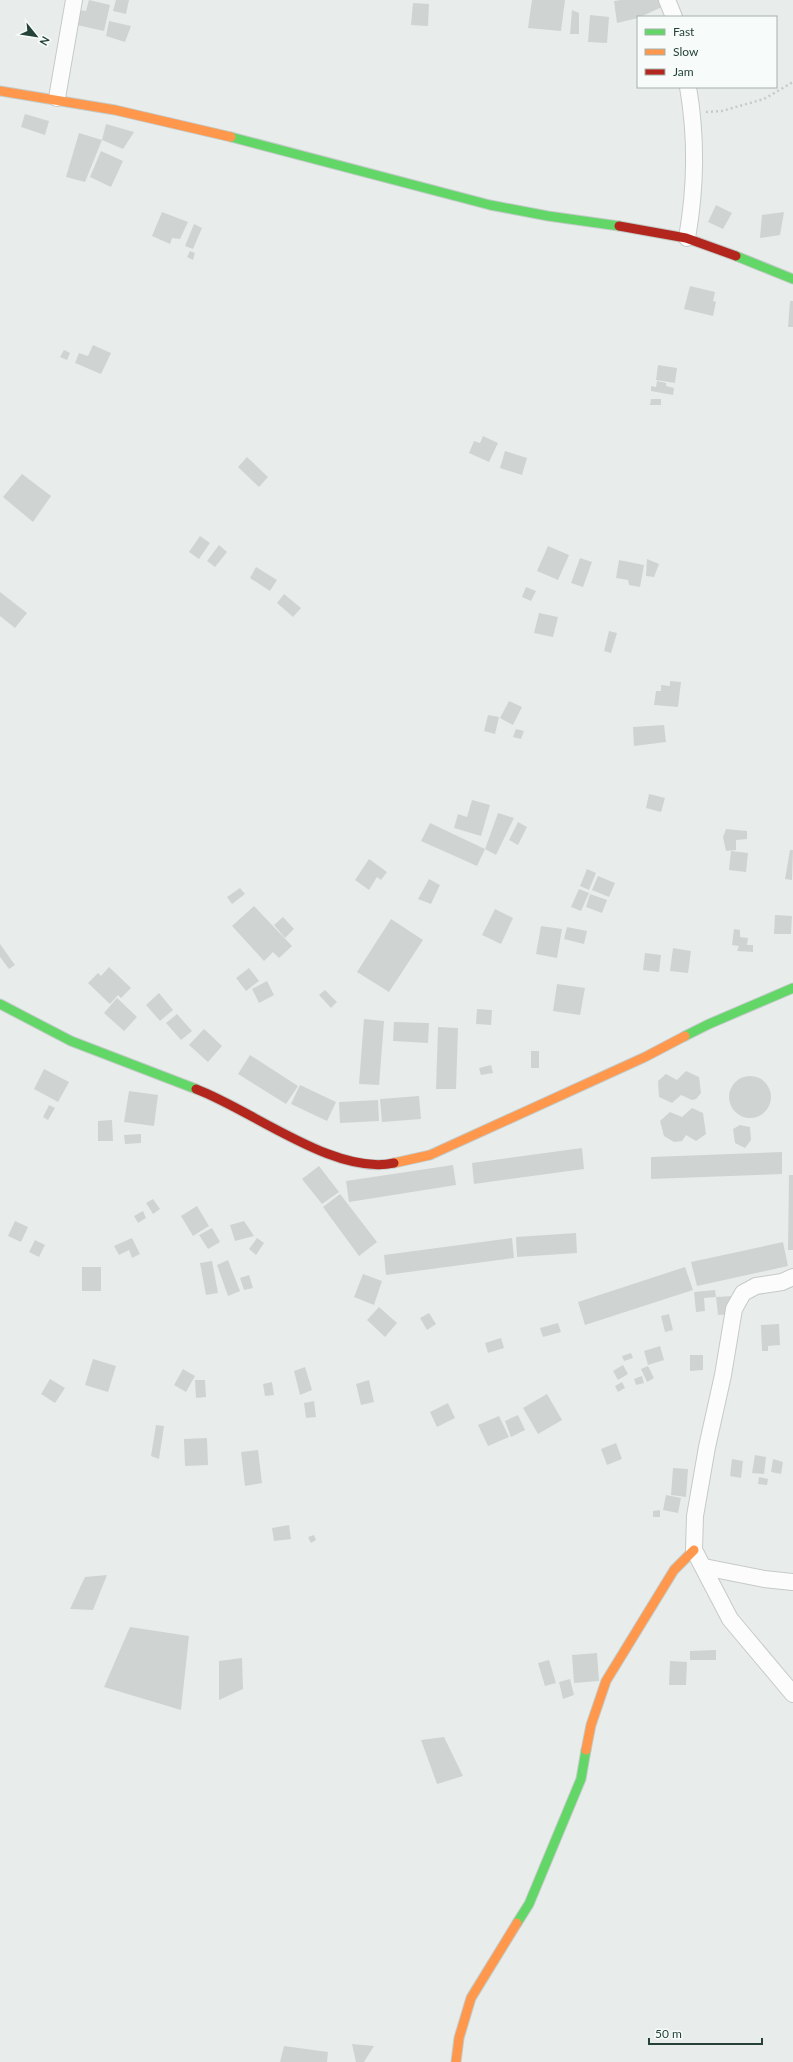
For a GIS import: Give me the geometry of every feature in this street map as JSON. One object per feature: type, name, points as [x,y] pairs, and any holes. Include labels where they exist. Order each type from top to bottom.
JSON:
[{"type":"street","points":[[56,98],[74,0]]},
{"type":"street","points":[[667,0],[674,16]]},
{"type":"street","points":[[687,238],[693,202],[696,167],[692,113],[688,88]]},
{"type":"street","points":[[0,91],[56,98],[174,122],[269,144],[350,169],[482,203],[687,238],[793,279]]},
{"type":"street","points":[[0,1004],[71,1041],[205,1092],[323,1152],[351,1162],[380,1166],[430,1155],[645,1057],[709,1024],[793,988]]},
{"type":"street","points":[[793,1277],[782,1282],[756,1286],[744,1293],[734,1310],[723,1375],[707,1447],[695,1516],[694,1550],[730,1619],[793,1694]]},
{"type":"street","points":[[456,2062],[459,2038],[471,1998],[529,1904],[581,1779],[591,1725],[606,1681],[641,1627],[674,1570],[694,1550]]},
{"type":"street","points":[[704,1568],[764,1579],[793,1582]]},
{"type":"path","points":[[692,113],[722,111],[764,99],[793,82]]},
{"type":"building","points":[[89,0],[110,5],[104,31],[77,25],[80,10],[86,11]]},
{"type":"building","points":[[116,0],[129,0],[126,14],[113,11]]},
{"type":"building","points":[[532,0],[565,0],[561,31],[528,28]]},
{"type":"building","points":[[659,0],[662,7],[642,16],[637,16],[637,18],[617,23],[614,1]]},
{"type":"building","points":[[413,3],[429,4],[428,26],[411,25]]},
{"type":"building","points":[[572,10],[579,13],[579,34],[570,34]]},
{"type":"building","points":[[590,15],[609,17],[607,43],[588,42]]},
{"type":"building","points":[[109,21],[131,26],[125,42],[106,36]]},
{"type":"building","points":[[25,114],[49,121],[45,135],[21,127]]},
{"type":"building","points":[[106,124],[134,132],[123,149],[102,140]]},
{"type":"building","points":[[79,133],[102,140],[85,182],[66,177]]},
{"type":"building","points":[[101,151],[123,161],[111,187],[90,177]]},
{"type":"building","points":[[716,205],[732,213],[723,229],[708,222]]},
{"type":"building","points":[[162,212],[188,222],[180,239],[172,238],[170,244],[152,236]]},
{"type":"building","points":[[784,212],[780,235],[760,238],[762,215]]},
{"type":"building","points":[[194,224],[202,228],[193,249],[185,246]]},
{"type":"building","points":[[190,251],[195,253],[193,260],[187,257]]},
{"type":"building","points":[[690,286],[715,292],[713,301],[716,302],[713,316],[684,309]]},
{"type":"building","points":[[790,301],[793,301],[793,327],[788,327]]},
{"type":"building","points":[[93,345],[111,353],[101,374],[75,363],[79,353],[88,356]]},
{"type":"building","points":[[64,350],[70,353],[67,360],[60,357]]},
{"type":"building","points":[[658,365],[677,368],[675,383],[656,380]]},
{"type":"building","points":[[657,381],[666,383],[666,386],[674,388],[673,395],[651,391],[651,386],[656,387]]},
{"type":"building","points":[[651,399],[661,399],[661,405],[650,405]]},
{"type":"building","points":[[483,436],[498,443],[489,462],[469,453],[474,441],[480,443]]},
{"type":"building","points":[[505,451],[527,458],[522,475],[500,468]]},
{"type":"building","points":[[247,457],[268,477],[259,487],[238,467]]},
{"type":"building","points":[[22,474],[51,496],[33,522],[3,497]]},
{"type":"building","points":[[200,536],[210,543],[199,559],[189,552]]},
{"type":"building","points":[[219,545],[227,552],[215,567],[207,561]]},
{"type":"building","points":[[548,546],[569,555],[558,580],[537,571]]},
{"type":"building","points":[[580,558],[592,562],[583,587],[571,583]]},
{"type":"building","points":[[647,559],[659,564],[654,577],[646,576]]},
{"type":"building","points":[[619,560],[644,565],[640,587],[629,585],[628,580],[616,578]]},
{"type":"building","points":[[256,567],[277,580],[270,591],[250,578]]},
{"type":"building","points":[[526,587],[536,591],[531,601],[522,597]]},
{"type":"building","points":[[0,592],[27,613],[15,628],[0,616]]},
{"type":"building","points":[[284,594],[301,608],[293,617],[277,603]]},
{"type":"building","points":[[539,613],[558,617],[553,637],[534,633]]},
{"type":"building","points":[[609,631],[617,633],[611,653],[604,651]]},
{"type":"building","points":[[670,681],[681,682],[678,707],[654,705],[656,691],[661,691],[661,685],[670,686]]},
{"type":"building","points":[[509,701],[522,707],[513,725],[500,718]]},
{"type":"building","points":[[488,715],[499,717],[495,734],[484,731]]},
{"type":"building","points":[[664,725],[666,742],[634,746],[633,727]]},
{"type":"building","points":[[516,729],[524,731],[521,739],[513,737]]},
{"type":"building","points":[[649,794],[665,798],[661,812],[646,808]]},
{"type":"building","points":[[472,800],[490,805],[481,836],[454,828],[458,814],[467,817]]},
{"type":"building","points":[[498,813],[514,818],[496,855],[485,849]]},
{"type":"building","points":[[518,822],[527,827],[518,845],[509,840]]},
{"type":"building","points":[[430,823],[485,849],[477,866],[421,841]]},
{"type":"building","points":[[726,829],[747,831],[747,839],[736,840],[736,850],[726,851],[723,837]]},
{"type":"building","points":[[790,850],[793,850],[792,880],[785,879]]},
{"type":"building","points":[[731,851],[748,853],[746,872],[729,870]]},
{"type":"building","points":[[369,859],[387,872],[381,880],[377,877],[369,890],[355,880]]},
{"type":"building","points":[[587,869],[596,873],[589,890],[580,886]]},
{"type":"building","points":[[598,876],[615,883],[609,897],[592,890]]},
{"type":"building","points":[[429,879],[440,885],[431,904],[418,899]]},
{"type":"building","points":[[240,888],[245,894],[232,904],[227,897]]},
{"type":"building","points":[[579,889],[589,893],[581,911],[571,907]]},
{"type":"building","points":[[590,894],[607,900],[602,913],[586,907]]},
{"type":"building","points":[[254,906],[292,946],[279,958],[273,952],[264,961],[232,926]]},
{"type":"building","points":[[495,909],[513,918],[501,944],[482,935]]},
{"type":"building","points":[[775,915],[792,916],[791,934],[774,934]]},
{"type":"building","points":[[283,917],[294,929],[285,938],[274,925]]},
{"type":"building","points":[[391,919],[423,940],[389,992],[357,972]]},
{"type":"building","points":[[541,926],[562,929],[557,958],[536,954]]},
{"type":"building","points":[[567,927],[587,931],[584,944],[564,939]]},
{"type":"building","points":[[734,929],[740,930],[740,937],[748,938],[747,945],[753,945],[753,952],[737,951],[739,946],[732,945]]},
{"type":"building","points":[[0,944],[15,965],[9,969],[0,957]]},
{"type":"building","points":[[673,948],[691,951],[688,973],[670,971]]},
{"type":"building","points":[[645,953],[661,955],[659,972],[643,970]]},
{"type":"building","points":[[109,967],[131,988],[121,998],[118,995],[110,1004],[88,983],[98,973],[101,976]]},
{"type":"building","points":[[249,968],[259,981],[246,991],[236,978]]},
{"type":"building","points":[[267,981],[274,995],[259,1003],[252,989]]},
{"type":"building","points":[[557,984],[585,988],[580,1015],[553,1011]]},
{"type":"building","points":[[325,990],[337,1002],[331,1008],[319,995]]},
{"type":"building","points":[[159,993],[173,1010],[160,1021],[146,1005]]},
{"type":"building","points":[[117,998],[137,1017],[124,1031],[104,1013]]},
{"type":"building","points":[[477,1009],[492,1010],[491,1025],[476,1024]]},
{"type":"building","points":[[177,1014],[192,1031],[181,1040],[166,1023]]},
{"type":"building","points":[[364,1019],[384,1021],[379,1085],[359,1084]]},
{"type":"building","points":[[394,1022],[429,1023],[428,1043],[393,1041]]},
{"type":"building","points":[[438,1027],[458,1028],[456,1089],[436,1089]]},
{"type":"building","points":[[204,1029],[222,1046],[208,1062],[189,1045]]},
{"type":"building","points":[[531,1051],[539,1051],[539,1068],[531,1068]]},
{"type":"building","points":[[250,1055],[298,1086],[286,1104],[238,1074]]},
{"type":"building","points":[[491,1065],[493,1073],[481,1075],[479,1068]]},
{"type":"building","points":[[44,1069],[69,1082],[58,1102],[34,1089]]},
{"type":"building","points":[[686,1071],[699,1077],[701,1093],[696,1099],[692,1100],[681,1095],[672,1103],[659,1097],[658,1081],[666,1074],[677,1080]]},
{"type":"building","points":[[746,1076],[754,1076],[762,1079],[768,1085],[771,1097],[768,1109],[762,1115],[754,1118],[746,1118],[738,1115],[732,1109],[729,1101],[729,1093],[732,1085],[738,1079]]},
{"type":"building","points":[[300,1085],[336,1102],[327,1121],[291,1104]]},
{"type":"building","points":[[129,1091],[158,1095],[154,1126],[124,1122]]},
{"type":"building","points":[[419,1096],[421,1119],[382,1122],[380,1099]]},
{"type":"building","points":[[378,1100],[379,1121],[340,1123],[339,1102]]},
{"type":"building","points":[[49,1105],[55,1108],[48,1120],[43,1117]]},
{"type":"building","points":[[692,1108],[703,1113],[706,1134],[696,1141],[686,1135],[682,1141],[674,1142],[664,1136],[660,1121],[670,1112],[682,1117]]},
{"type":"building","points":[[112,1120],[113,1141],[98,1141],[98,1121]]},
{"type":"building","points":[[740,1125],[750,1127],[751,1140],[745,1148],[735,1143],[733,1129]]},
{"type":"building","points":[[141,1134],[141,1143],[125,1144],[124,1135]]},
{"type":"building","points":[[582,1148],[584,1169],[474,1184],[472,1163]]},
{"type":"building","points":[[782,1152],[782,1174],[651,1179],[651,1157]]},
{"type":"building","points":[[453,1165],[456,1185],[349,1202],[346,1181]]},
{"type":"building","points":[[319,1166],[339,1192],[322,1204],[302,1179]]},
{"type":"building","points":[[789,1175],[793,1175],[793,1250],[788,1250]]},
{"type":"building","points":[[340,1194],[377,1242],[359,1256],[323,1207]]},
{"type":"building","points":[[153,1199],[160,1209],[153,1214],[146,1203]]},
{"type":"building","points":[[197,1206],[209,1226],[193,1236],[181,1216]]},
{"type":"building","points":[[143,1211],[146,1218],[138,1223],[134,1216]]},
{"type":"building","points":[[15,1221],[28,1227],[21,1242],[8,1236]]},
{"type":"building","points":[[244,1221],[254,1236],[235,1241],[230,1225]]},
{"type":"building","points":[[212,1228],[220,1242],[208,1249],[199,1235]]},
{"type":"building","points":[[576,1233],[577,1253],[517,1257],[516,1237]]},
{"type":"building","points":[[132,1238],[140,1254],[132,1258],[129,1250],[119,1255],[114,1246]]},
{"type":"building","points":[[257,1238],[264,1243],[256,1255],[249,1249]]},
{"type":"building","points":[[512,1238],[514,1258],[386,1275],[384,1255]]},
{"type":"building","points":[[35,1240],[45,1245],[39,1257],[29,1252]]},
{"type":"building","points":[[783,1242],[788,1266],[697,1286],[691,1262]]},
{"type":"building","points":[[228,1260],[240,1291],[228,1296],[217,1265]]},
{"type":"building","points":[[212,1261],[218,1293],[206,1295],[200,1263]]},
{"type":"building","points":[[82,1267],[101,1267],[101,1291],[82,1291]]},
{"type":"building","points":[[685,1267],[693,1290],[585,1325],[578,1302]]},
{"type":"building","points":[[363,1274],[382,1281],[374,1305],[354,1297]]},
{"type":"building","points":[[249,1275],[253,1288],[244,1290],[240,1278]]},
{"type":"building","points":[[715,1290],[716,1297],[704,1298],[705,1311],[696,1312],[694,1292]]},
{"type":"building","points":[[732,1296],[733,1314],[718,1315],[716,1297]]},
{"type":"building","points":[[379,1307],[397,1323],[385,1337],[367,1320]]},
{"type":"building","points":[[429,1313],[436,1324],[427,1330],[420,1318]]},
{"type":"building","points":[[669,1314],[673,1330],[665,1332],[661,1316]]},
{"type":"building","points":[[558,1323],[561,1332],[543,1337],[540,1328]]},
{"type":"building","points":[[779,1324],[780,1345],[768,1346],[768,1351],[762,1351],[761,1325]]},
{"type":"building","points":[[501,1338],[504,1348],[488,1353],[485,1343]]},
{"type":"building","points":[[660,1346],[664,1360],[648,1365],[644,1351]]},
{"type":"building","points":[[631,1353],[633,1358],[624,1361],[622,1356]]},
{"type":"building","points":[[690,1355],[703,1355],[703,1370],[690,1371]]},
{"type":"building","points":[[93,1359],[116,1366],[108,1392],[85,1385]]},
{"type":"building","points":[[623,1365],[628,1374],[618,1380],[613,1371]]},
{"type":"building","points":[[648,1366],[654,1378],[647,1382],[641,1369]]},
{"type":"building","points":[[305,1367],[312,1390],[300,1395],[294,1371]]},
{"type":"building","points":[[183,1369],[195,1376],[186,1392],[174,1385]]},
{"type":"building","points":[[642,1376],[644,1383],[636,1385],[634,1379]]},
{"type":"building","points":[[50,1379],[65,1388],[55,1403],[41,1394]]},
{"type":"building","points":[[195,1380],[205,1380],[206,1397],[196,1398]]},
{"type":"building","points":[[369,1380],[374,1402],[361,1405],[356,1384]]},
{"type":"building","points":[[272,1382],[274,1395],[265,1396],[263,1384]]},
{"type":"building","points":[[622,1382],[625,1388],[618,1392],[615,1386]]},
{"type":"building","points":[[547,1394],[562,1420],[538,1434],[523,1408]]},
{"type":"building","points":[[314,1401],[316,1417],[306,1418],[304,1403]]},
{"type":"building","points":[[448,1403],[455,1418],[437,1427],[430,1412]]},
{"type":"building","points":[[518,1415],[525,1430],[511,1437],[505,1421]]},
{"type":"building","points":[[499,1416],[509,1437],[488,1446],[478,1425]]},
{"type":"building","points":[[156,1425],[164,1426],[159,1459],[151,1456]]},
{"type":"building","points":[[207,1438],[208,1465],[185,1466],[184,1439]]},
{"type":"building","points":[[616,1443],[622,1459],[607,1465],[601,1449]]},
{"type":"building","points":[[258,1450],[262,1483],[245,1486],[241,1452]]},
{"type":"building","points":[[755,1455],[766,1457],[764,1474],[752,1473]]},
{"type":"building","points":[[732,1459],[743,1461],[741,1478],[730,1476]]},
{"type":"building","points":[[773,1459],[783,1462],[781,1474],[771,1472]]},
{"type":"building","points":[[673,1468],[688,1469],[686,1497],[671,1495]]},
{"type":"building","points":[[759,1477],[768,1479],[767,1485],[758,1484]]},
{"type":"building","points":[[666,1495],[681,1498],[678,1513],[663,1510]]},
{"type":"building","points":[[660,1510],[660,1517],[653,1517],[653,1511]]},
{"type":"building","points":[[289,1525],[291,1539],[274,1541],[272,1528]]},
{"type":"building","points":[[314,1535],[316,1540],[311,1543],[308,1537]]},
{"type":"building","points":[[107,1575],[93,1610],[70,1609],[85,1577]]},
{"type":"building","points":[[130,1627],[189,1636],[181,1710],[104,1687]]},
{"type":"building","points":[[716,1650],[716,1660],[690,1660],[690,1651]]},
{"type":"building","points":[[597,1653],[599,1681],[574,1683],[572,1655]]},
{"type":"building","points":[[242,1658],[243,1689],[219,1700],[219,1661]]},
{"type":"building","points":[[549,1660],[556,1683],[545,1686],[538,1663]]},
{"type":"building","points":[[670,1661],[687,1662],[686,1685],[669,1685]]},
{"type":"building","points":[[570,1679],[574,1695],[563,1699],[559,1682]]},
{"type":"building","points":[[444,1737],[463,1776],[437,1784],[421,1740]]},
{"type":"building","points":[[352,2044],[374,2046],[364,2062],[356,2062]]},
{"type":"building","points":[[284,2046],[328,2052],[327,2062],[280,2062]]},
{"type":"traffic: fast","points":[[231,137],[490,205],[548,216],[619,226]]},
{"type":"traffic: fast","points":[[736,256],[793,279]]},
{"type":"traffic: fast","points":[[685,1036],[709,1024],[793,988]]},
{"type":"traffic: fast","points":[[0,1004],[71,1041],[196,1089]]},
{"type":"traffic: fast","points":[[517,1923],[529,1904],[581,1779],[586,1750]]},
{"type":"traffic: slow","points":[[0,91],[115,110],[231,137]]},
{"type":"traffic: slow","points":[[394,1163],[430,1155],[645,1057],[685,1036]]},
{"type":"traffic: slow","points":[[586,1750],[591,1725],[606,1681],[674,1570],[694,1550]]},
{"type":"traffic: slow","points":[[456,2062],[459,2038],[471,1998],[517,1923]]},
{"type":"traffic: jam","points":[[619,226],[686,238],[736,256]]},
{"type":"traffic: jam","points":[[196,1089],[320,1151],[346,1160],[371,1164],[394,1163]]}]
